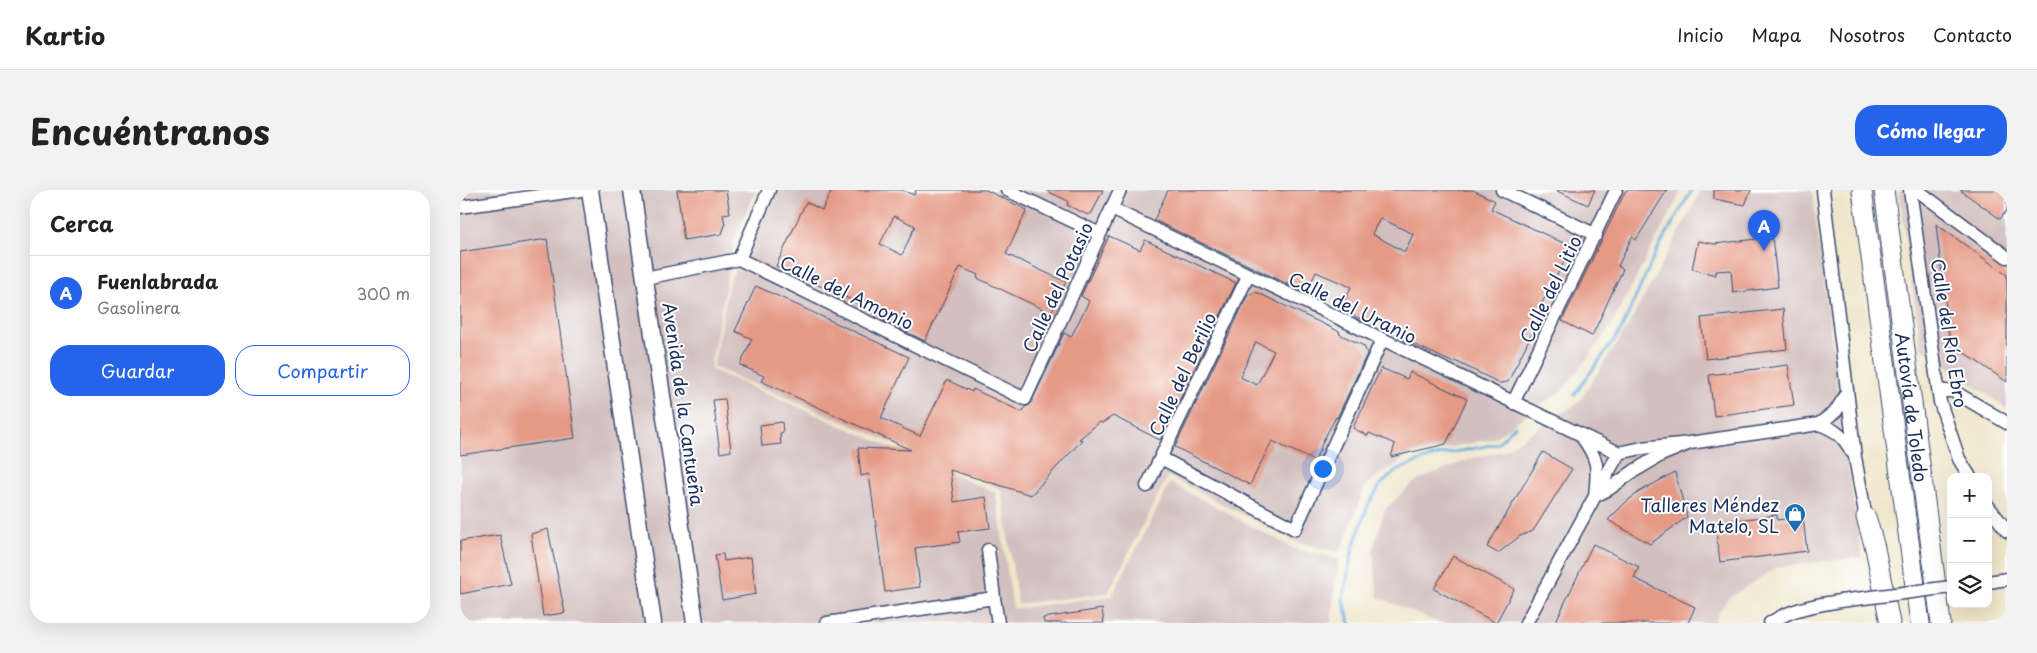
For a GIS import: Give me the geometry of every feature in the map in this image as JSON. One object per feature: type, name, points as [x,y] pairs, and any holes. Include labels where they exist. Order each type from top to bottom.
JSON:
[{"type":"highway","points":[[1862,190],[1920,623]]},
{"type":"highway","name":"Autovía de Toledo","points":[[1884,190],[1944,585],[1942,623]]},
{"type":"highway","points":[[1866,516],[1875,548],[1890,623]]},
{"type":"highway","points":[[1944,585],[1947,623]]},
{"type":"main road","points":[[590,190],[653,623]]},
{"type":"main road","name":"Avenida de la Cantueña","points":[[632,190],[696,623]]},
{"type":"street","points":[[460,207],[581,190]]},
{"type":"street","points":[[645,278],[739,259],[769,190]]},
{"type":"street","points":[[1007,190],[1100,234]]},
{"type":"street","name":"Calle del Potasio","points":[[1025,398],[1120,190]]},
{"type":"street","points":[[1502,190],[1596,235]]},
{"type":"street","name":"Calle del Litio","points":[[1513,403],[1596,235],[1616,190]]},
{"type":"street","points":[[1823,190],[1855,457],[1883,623]]},
{"type":"street","name":"Calle del Río Ebro","points":[[1910,190],[1939,391],[1948,430],[1959,458],[1968,473]]},
{"type":"street","points":[[1917,190],[2007,257]]},
{"type":"street","name":"Calle del Uranio","points":[[1112,209],[1619,453]]},
{"type":"street","name":"Calle del Amonio","points":[[739,259],[1025,398]]},
{"type":"street","name":"Calle del Berilio","points":[[1147,486],[1248,276]]},
{"type":"street","points":[[1161,458],[1295,529],[1382,340]]},
{"type":"street","points":[[1939,391],[1953,391],[2007,423]]},
{"type":"street","points":[[1819,424],[1836,411],[1847,393]]},
{"type":"street","points":[[1526,623],[1619,453],[1642,448],[1690,444],[1819,424],[1832,428],[1844,438],[1855,457]]},
{"type":"street","points":[[1580,435],[1591,450],[1597,463],[1595,496]]},
{"type":"street","points":[[1595,496],[1660,455],[1690,444]]},
{"type":"street","points":[[1992,511],[2007,531]]},
{"type":"street","points":[[988,550],[998,623]]},
{"type":"street","points":[[1992,581],[2007,579]]},
{"type":"street","points":[[1770,623],[1791,611],[1811,606],[1944,585]]},
{"type":"street","points":[[827,623],[994,598]]},
{"type":"shaded area","points":[[460,190],[756,190],[734,240],[710,369],[996,493],[1013,609],[1112,596],[1170,483],[1295,549],[1339,559],[1331,623],[460,623]]},
{"type":"shaded area","points":[[772,190],[1682,190],[1611,326],[1565,388],[1492,439],[1410,455],[1367,483],[1340,552],[1296,542],[1168,476],[1108,593],[1018,604],[1001,489],[713,367],[729,283]]},
{"type":"shaded area","points":[[1700,190],[1812,190],[1846,454],[1862,557],[1777,567],[1727,599],[1713,623],[1439,623],[1378,597],[1373,550],[1385,509],[1416,481],[1470,459],[1503,451],[1579,402],[1630,323],[1695,203]]},
{"type":"shaded area","points":[[1899,190],[2007,190],[2007,409],[1921,347]]},
{"type":"building","points":[[677,190],[726,190],[730,213],[723,214],[725,225],[722,234],[684,240]]},
{"type":"building","points":[[832,190],[902,190],[914,195],[916,190],[986,190],[1027,210],[1006,254],[1066,282],[1051,313],[977,278],[978,275],[960,267],[925,341],[875,317],[878,312],[776,266],[806,202],[822,210]],"holes":[[[894,216],[915,226],[902,255],[880,244]]]},
{"type":"building","points":[[1045,190],[1103,190],[1092,213],[1088,215],[1067,205],[1068,201]]},
{"type":"building","points":[[1168,190],[1473,190],[1495,201],[1491,209],[1572,247],[1536,314],[1540,317],[1508,382],[1500,383],[1455,361],[1454,363],[1398,337],[1401,332],[1371,316],[1368,322],[1341,310],[1351,287],[1316,272],[1306,293],[1154,220]],"holes":[[[1380,218],[1413,234],[1405,252],[1372,234]]]},
{"type":"building","points":[[1555,190],[1595,190],[1588,205]]},
{"type":"building","points":[[1626,190],[1667,190],[1636,240],[1632,237],[1618,266],[1623,269],[1592,336],[1562,321]]},
{"type":"building","points":[[1714,190],[1751,190],[1745,205],[1714,199]]},
{"type":"building","points":[[1960,190],[2007,190],[2007,210],[2000,219]]},
{"type":"building","points":[[1936,224],[2007,275],[2007,382],[1950,343]]},
{"type":"building","points":[[1109,236],[1140,250],[1145,240],[1236,283],[1160,440],[1113,416],[1102,423],[1100,422],[1079,439],[1082,440],[1031,495],[950,470],[954,502],[986,497],[990,528],[958,532],[960,542],[915,548],[920,587],[885,592],[869,474],[861,476],[858,448],[911,450],[761,381],[764,376],[740,365],[752,339],[735,331],[756,286],[909,357],[881,418],[920,436],[947,380],[972,392],[973,389],[1022,412],[1025,407],[1030,405],[1064,333],[1071,337],[1089,301],[1081,296]]},
{"type":"building","points":[[1772,237],[1778,287],[1733,293],[1731,270],[1716,271],[1716,275],[1692,269],[1698,241],[1715,244]]},
{"type":"building","points":[[547,239],[575,438],[460,455],[460,252]]},
{"type":"building","points":[[1256,292],[1340,332],[1339,334],[1364,346],[1367,354],[1337,418],[1324,439],[1315,461],[1272,441],[1250,485],[1175,447],[1248,295]],"holes":[[[1256,342],[1274,351],[1257,385],[1240,377]]]},
{"type":"building","points":[[1783,309],[1787,349],[1706,359],[1701,318]]},
{"type":"building","points":[[1788,365],[1794,405],[1714,416],[1709,375]]},
{"type":"building","points":[[1381,368],[1407,379],[1410,372],[1467,399],[1446,444],[1391,457],[1395,444],[1369,433],[1368,436],[1353,428]]},
{"type":"building","points":[[725,399],[731,451],[720,453],[713,400]]},
{"type":"building","points":[[782,422],[781,444],[762,446],[760,425]]},
{"type":"building","points":[[1543,452],[1572,469],[1533,531],[1520,536],[1498,553],[1487,547]]},
{"type":"building","points":[[1675,472],[1687,517],[1650,544],[1608,520],[1639,492]]},
{"type":"building","points":[[1777,515],[1777,520],[1803,517],[1807,551],[1720,562],[1715,523]]},
{"type":"building","points":[[548,529],[565,613],[543,616],[531,534]]},
{"type":"building","points":[[500,535],[511,584],[460,594],[460,541]]},
{"type":"building","points":[[1593,544],[1639,567],[1634,578],[1695,607],[1688,623],[1555,623]]},
{"type":"building","points":[[723,554],[724,561],[751,557],[756,594],[722,600],[715,555]]},
{"type":"building","points":[[1453,556],[1514,589],[1496,623],[1434,589]]},
{"type":"building","points":[[1102,609],[1104,623],[1044,623],[1043,618]]},
{"type":"waterway","points":[[1574,395],[1620,332],[1657,250],[1692,190]]},
{"type":"waterway","points":[[1350,623],[1343,599],[1353,547],[1368,505],[1381,484],[1395,472],[1414,463],[1439,455],[1497,444],[1515,426]]},
{"type":"place","name":"Fuenlabrada","points":[[1764,251]]},
{"type":"place","name":"Talleres Méndez Matelo, SL","points":[[1795,533]]}]
